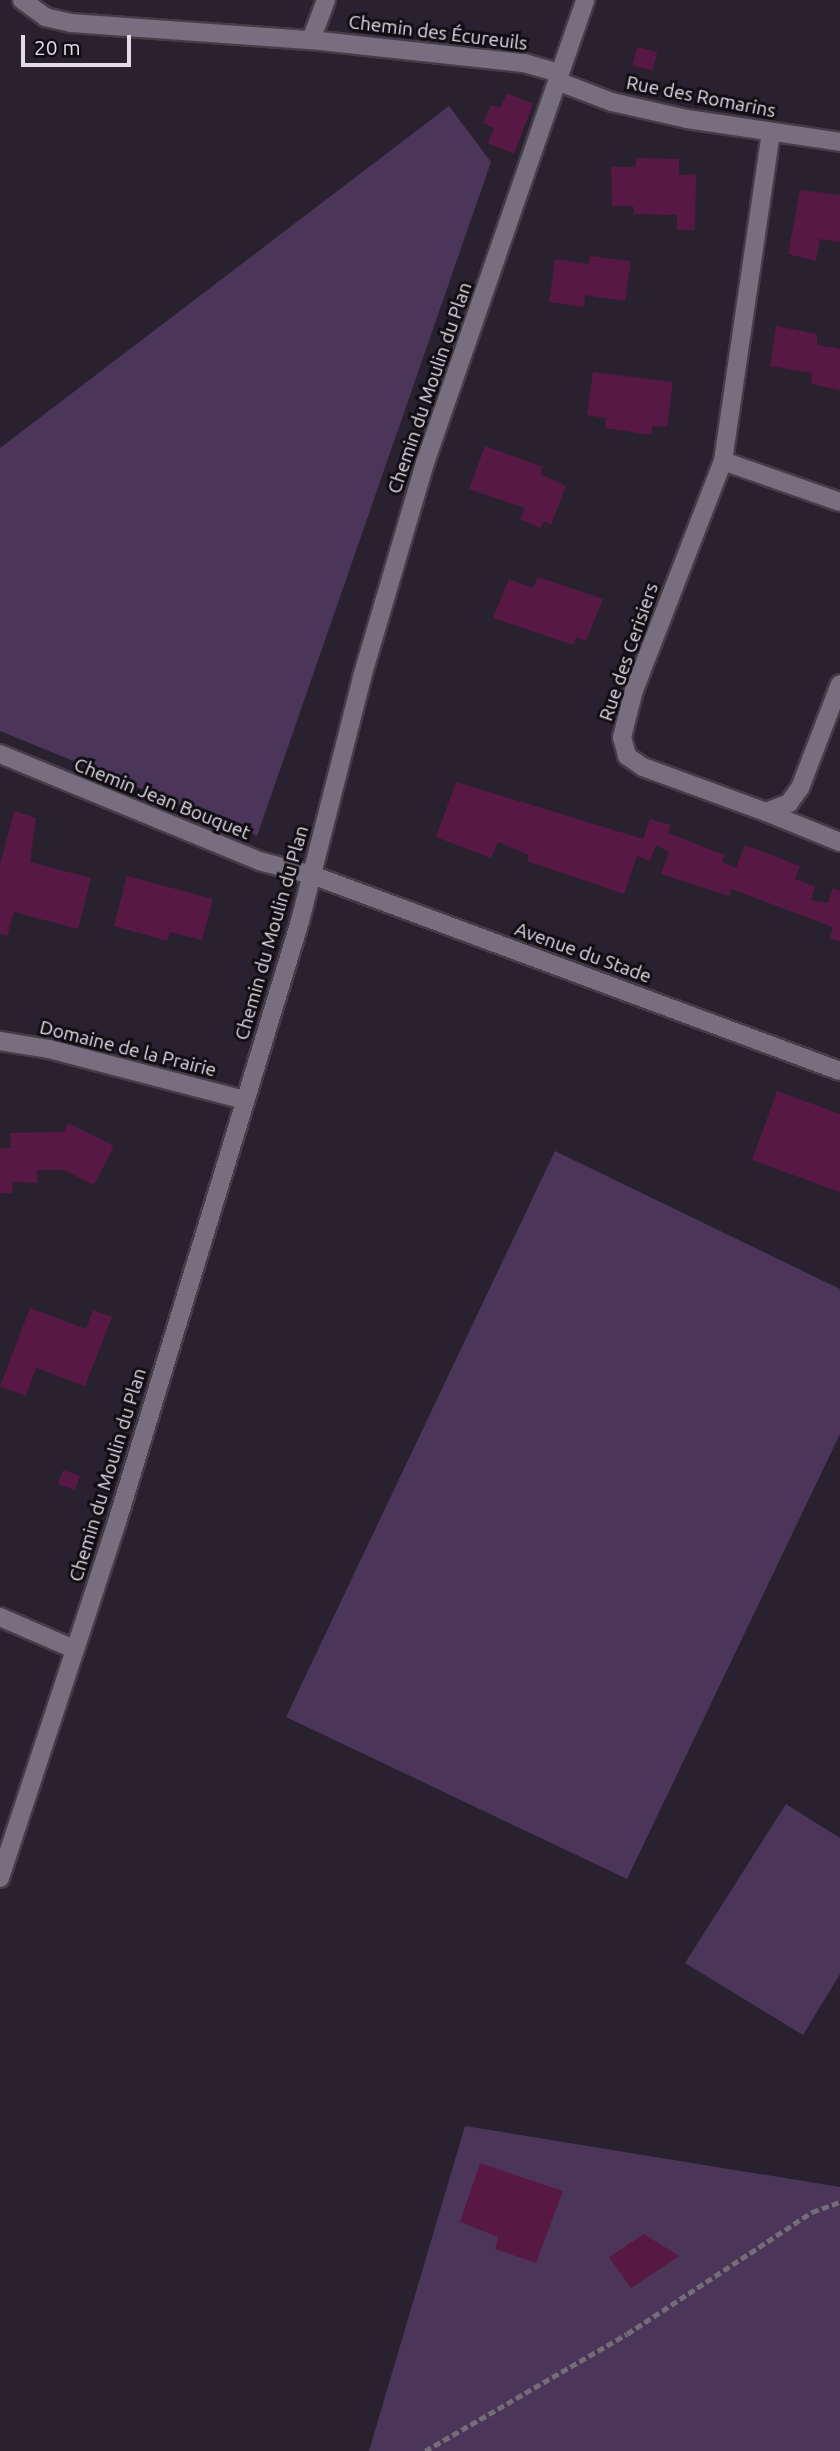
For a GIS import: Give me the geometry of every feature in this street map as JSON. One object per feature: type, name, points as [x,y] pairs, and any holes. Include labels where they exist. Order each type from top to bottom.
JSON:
[{"type":"street","name":"Chemin des Écureuils","points":[[22,0],[45,17],[71,23],[311,40],[524,63],[558,77]]},
{"type":"street","name":"Chemin des Écureuils","points":[[311,40],[326,0]]},
{"type":"street","name":"Chemin du Moulin du Plan","points":[[0,1878],[75,1649],[246,1100],[312,875],[362,677],[425,463],[585,0]]},
{"type":"street","name":"Rue des Romarins","points":[[558,77],[612,102],[840,142]]},
{"type":"street","name":"Rue des Cerisiers","points":[[771,132],[723,461],[634,690],[622,737],[627,756],[643,767],[840,842]]},
{"type":"street","points":[[723,461],[840,502]]},
{"type":"street","points":[[766,812],[789,803],[800,789],[840,684]]},
{"type":"street","name":"Chemin Jean Bouquet","points":[[0,754],[259,861],[312,875]]},
{"type":"street","name":"Avenue du Stade","points":[[312,875],[840,1071]]},
{"type":"street","name":"Domaine de la Prairie","points":[[0,1041],[49,1049],[246,1100]]},
{"type":"street","points":[[0,1617],[75,1649]]},
{"type":"path","points":[[425,2451],[627,2334],[812,2212],[840,2202]]},
{"type":"shaded area","points":[[449,106],[491,162],[257,836],[0,731],[0,448]]},
{"type":"shaded area","points":[[555,1151],[840,1289],[840,1434],[627,1879],[286,1717]]},
{"type":"shaded area","points":[[786,1804],[840,1838],[840,1974],[803,2035],[685,1963]]},
{"type":"shaded area","points":[[465,2126],[840,2187],[840,2451],[369,2451]]},
{"type":"building","points":[[637,47],[657,52],[653,71],[632,65]]},
{"type":"building","points":[[507,93],[533,104],[514,154],[488,143],[494,128],[483,123],[491,105],[500,108]]},
{"type":"building","points":[[637,158],[679,159],[679,175],[696,174],[695,230],[677,230],[677,215],[634,214],[633,206],[612,206],[611,167],[635,167]]},
{"type":"building","points":[[800,190],[840,195],[840,242],[820,239],[816,261],[788,254]]},
{"type":"building","points":[[590,256],[631,261],[625,301],[585,295],[584,307],[549,302],[555,259],[589,264]]},
{"type":"building","points":[[776,326],[817,334],[817,345],[840,349],[840,390],[811,384],[812,373],[770,366]]},
{"type":"building","points":[[593,372],[673,382],[667,427],[653,426],[651,435],[605,428],[606,418],[587,415]]},
{"type":"building","points":[[485,446],[543,467],[540,474],[566,486],[551,525],[544,521],[540,528],[520,519],[525,508],[469,489]]},
{"type":"building","points":[[538,577],[603,599],[586,641],[577,637],[573,645],[493,618],[509,579],[533,588]]},
{"type":"building","points":[[456,782],[643,839],[650,819],[671,825],[668,833],[725,855],[722,862],[736,868],[745,845],[800,866],[795,879],[815,886],[811,900],[828,903],[833,888],[840,891],[840,942],[830,938],[833,927],[731,889],[729,896],[661,874],[669,852],[656,845],[650,861],[637,856],[624,894],[527,861],[529,855],[498,842],[491,858],[436,837]]},
{"type":"building","points":[[14,811],[36,818],[30,862],[91,878],[78,929],[14,912],[7,936],[0,934],[0,865]]},
{"type":"building","points":[[127,876],[213,899],[202,940],[170,932],[167,941],[114,926]]},
{"type":"building","points":[[777,1091],[840,1114],[840,1192],[752,1160]]},
{"type":"building","points":[[68,1123],[114,1146],[94,1185],[64,1170],[37,1170],[37,1183],[13,1182],[12,1193],[0,1193],[0,1148],[11,1148],[10,1133],[64,1132]]},
{"type":"building","points":[[30,1308],[86,1329],[93,1310],[112,1317],[85,1386],[36,1368],[26,1396],[0,1386]]},
{"type":"building","points":[[63,1470],[80,1476],[75,1490],[58,1484]]},
{"type":"building","points":[[480,2163],[563,2191],[536,2263],[495,2249],[498,2237],[460,2222]]},
{"type":"building","points":[[644,2234],[679,2256],[631,2288],[609,2257]]}]
